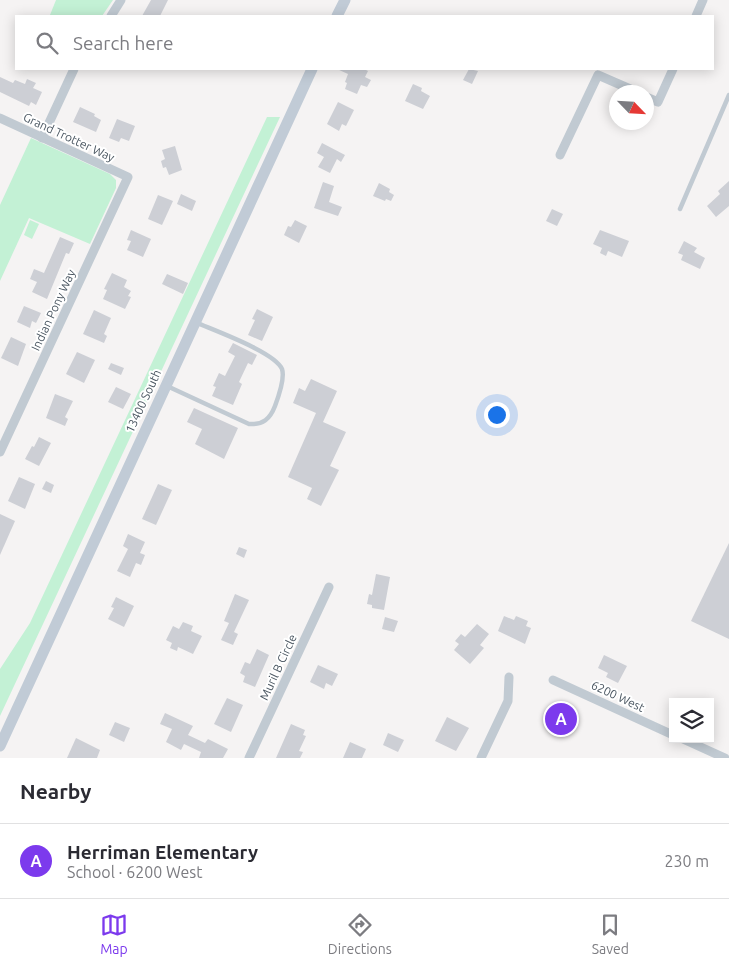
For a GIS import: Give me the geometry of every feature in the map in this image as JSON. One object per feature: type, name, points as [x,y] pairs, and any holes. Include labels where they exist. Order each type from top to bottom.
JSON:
[{"type":"main road","points":[[338,15],[345,0]]},
{"type":"main road","name":"13400 South","points":[[0,746],[312,70]]},
{"type":"street","points":[[112,15],[121,0]]},
{"type":"street","points":[[696,15],[703,0]]},
{"type":"street","points":[[42,138],[74,70]]},
{"type":"street","points":[[654,100],[658,102],[672,70]]},
{"type":"street","points":[[560,155],[598,74],[622,85]]},
{"type":"street","name":"Grand Trotter Way","points":[[0,118],[128,178]]},
{"type":"street","name":"Indian Pony Way","points":[[0,452],[128,178]]},
{"type":"street","name":"Muril B Circle","points":[[249,758],[329,587]]},
{"type":"street","points":[[481,758],[508,701],[509,677]]},
{"type":"street","name":"6200 West","points":[[553,680],[669,733]]},
{"type":"street","points":[[692,743],[725,758]]},
{"type":"lane","points":[[680,209],[726,107],[729,94]]},
{"type":"lane","points":[[165,385],[250,424],[260,424],[271,416],[280,394],[282,370],[276,360],[263,352],[195,322]]},
{"type":"green space","points":[[56,0],[113,0],[103,15],[50,15]]},
{"type":"green space","points":[[267,117],[280,117],[0,716],[0,669],[30,623]]},
{"type":"green space","points":[[31,138],[110,174],[116,180],[116,188],[90,244],[29,218],[0,281],[0,205]]},
{"type":"green space","points":[[30,220],[39,224],[32,239],[24,235]]},
{"type":"building","points":[[151,0],[168,0],[160,15],[143,15]]},
{"type":"building","points":[[339,70],[366,70],[368,71],[365,77],[371,80],[367,87],[361,85],[357,94],[345,89],[348,74]]},
{"type":"building","points":[[468,70],[478,71],[472,84],[463,80]]},
{"type":"building","points":[[0,77],[13,83],[15,80],[25,84],[27,79],[36,83],[33,88],[42,92],[36,105],[31,102],[29,106],[0,92]]},
{"type":"building","points":[[413,84],[422,88],[421,91],[430,96],[423,109],[405,101]]},
{"type":"building","points":[[338,102],[354,110],[346,126],[342,124],[339,131],[327,124]]},
{"type":"building","points":[[80,107],[95,114],[94,116],[101,120],[96,132],[73,122]]},
{"type":"building","points":[[117,119],[135,126],[129,141],[121,138],[119,142],[109,138]]},
{"type":"building","points":[[322,143],[345,155],[341,162],[337,159],[330,173],[318,167],[324,157],[317,153]]},
{"type":"building","points":[[175,146],[182,170],[169,175],[166,167],[163,168],[161,161],[165,159],[162,150]]},
{"type":"building","points":[[729,181],[729,206],[716,217],[707,206],[720,194],[718,191]]},
{"type":"building","points":[[323,182],[334,186],[329,202],[342,207],[338,216],[314,208]]},
{"type":"building","points":[[379,183],[390,189],[389,192],[394,195],[391,201],[386,199],[385,201],[373,196]]},
{"type":"building","points":[[181,194],[196,201],[192,211],[177,204]]},
{"type":"building","points":[[158,195],[173,201],[162,225],[148,219]]},
{"type":"building","points":[[552,209],[563,214],[557,226],[546,221]]},
{"type":"building","points":[[295,220],[307,226],[299,243],[284,235],[288,226],[291,227]]},
{"type":"building","points":[[131,230],[151,239],[143,257],[127,250],[131,241],[127,240]]},
{"type":"building","points":[[600,230],[629,241],[622,257],[608,251],[606,256],[600,253],[602,248],[593,244]]},
{"type":"building","points":[[60,237],[74,243],[69,254],[66,253],[47,299],[32,292],[37,282],[30,279],[34,269],[44,273]]},
{"type":"building","points":[[684,241],[697,248],[694,252],[705,258],[700,269],[681,260],[683,255],[678,253]]},
{"type":"building","points":[[112,273],[127,280],[124,287],[131,291],[128,296],[131,297],[125,309],[103,299],[107,290],[104,289]]},
{"type":"building","points":[[167,274],[188,283],[183,294],[162,284]]},
{"type":"building","points":[[24,306],[41,313],[36,323],[32,321],[30,328],[17,322]]},
{"type":"building","points":[[257,309],[273,317],[262,341],[248,335],[255,320],[252,319]]},
{"type":"building","points":[[94,310],[111,318],[104,334],[107,336],[104,343],[83,334]]},
{"type":"building","points":[[11,337],[26,344],[18,366],[1,358]]},
{"type":"building","points":[[233,343],[257,355],[252,365],[248,363],[239,382],[242,384],[233,405],[212,396],[216,387],[213,386],[219,373],[225,376],[235,356],[228,352]]},
{"type":"building","points":[[77,352],[95,360],[84,383],[66,374]]},
{"type":"building","points":[[111,363],[124,368],[121,375],[108,369]]},
{"type":"building","points":[[311,379],[337,391],[323,422],[346,432],[330,466],[339,470],[321,506],[307,499],[312,488],[288,477],[316,413],[293,403],[299,388],[305,391]]},
{"type":"building","points":[[116,387],[131,394],[123,409],[108,402]]},
{"type":"building","points":[[55,394],[73,401],[65,417],[68,419],[65,426],[46,418]]},
{"type":"building","points":[[194,408],[238,428],[224,459],[195,444],[202,429],[187,422]]},
{"type":"building","points":[[39,437],[51,443],[39,466],[25,459]]},
{"type":"building","points":[[19,477],[35,484],[25,509],[8,501]]},
{"type":"building","points":[[46,481],[54,485],[51,493],[42,489]]},
{"type":"building","points":[[158,484],[172,490],[156,525],[142,519]]},
{"type":"building","points":[[0,514],[15,521],[0,555]]},
{"type":"building","points":[[128,534],[145,542],[140,553],[145,555],[141,565],[136,563],[130,577],[117,571],[128,549],[123,546]]},
{"type":"building","points":[[729,543],[729,639],[691,621]]},
{"type":"building","points":[[239,547],[247,550],[244,558],[236,554]]},
{"type":"building","points":[[376,574],[390,577],[384,610],[372,608],[372,605],[367,604],[369,594],[372,595]]},
{"type":"building","points":[[235,594],[249,600],[234,632],[238,634],[233,645],[221,640],[229,623],[224,621]]},
{"type":"building","points":[[116,597],[134,606],[124,627],[108,619],[114,608],[111,607]]},
{"type":"building","points":[[504,616],[514,620],[516,616],[528,621],[526,626],[531,628],[525,644],[498,631]]},
{"type":"building","points":[[385,617],[398,621],[394,632],[382,629]]},
{"type":"building","points":[[183,622],[193,626],[191,631],[202,636],[193,654],[178,647],[177,651],[170,648],[172,643],[166,640],[173,626],[179,629]]},
{"type":"building","points":[[477,624],[489,634],[480,645],[484,648],[470,664],[454,650],[459,644],[455,641],[461,634],[465,637]]},
{"type":"building","points":[[257,649],[269,655],[255,687],[243,682],[245,676],[240,673],[245,662],[250,664]]},
{"type":"building","points":[[604,655],[627,666],[618,683],[606,677],[608,673],[598,668]]},
{"type":"building","points":[[318,665],[338,674],[332,686],[326,683],[324,689],[310,682]]},
{"type":"building","points":[[227,698],[243,705],[231,732],[214,724]]},
{"type":"building","points":[[165,713],[193,726],[188,735],[205,743],[208,739],[228,749],[223,758],[199,758],[201,752],[184,744],[181,750],[166,742],[172,729],[160,724]]},
{"type":"building","points":[[447,717],[469,728],[456,751],[435,741]]},
{"type":"building","points":[[115,722],[130,728],[124,742],[109,735]]},
{"type":"building","points":[[291,724],[305,730],[303,735],[306,736],[299,751],[303,752],[300,758],[276,758]]},
{"type":"building","points":[[388,733],[404,740],[398,752],[383,745]]},
{"type":"building","points":[[76,738],[100,750],[97,758],[67,758]]},
{"type":"building","points":[[350,742],[366,749],[362,758],[343,758]]},
{"type":"place","name":"Herriman Elementary","points":[[561,719]]}]
